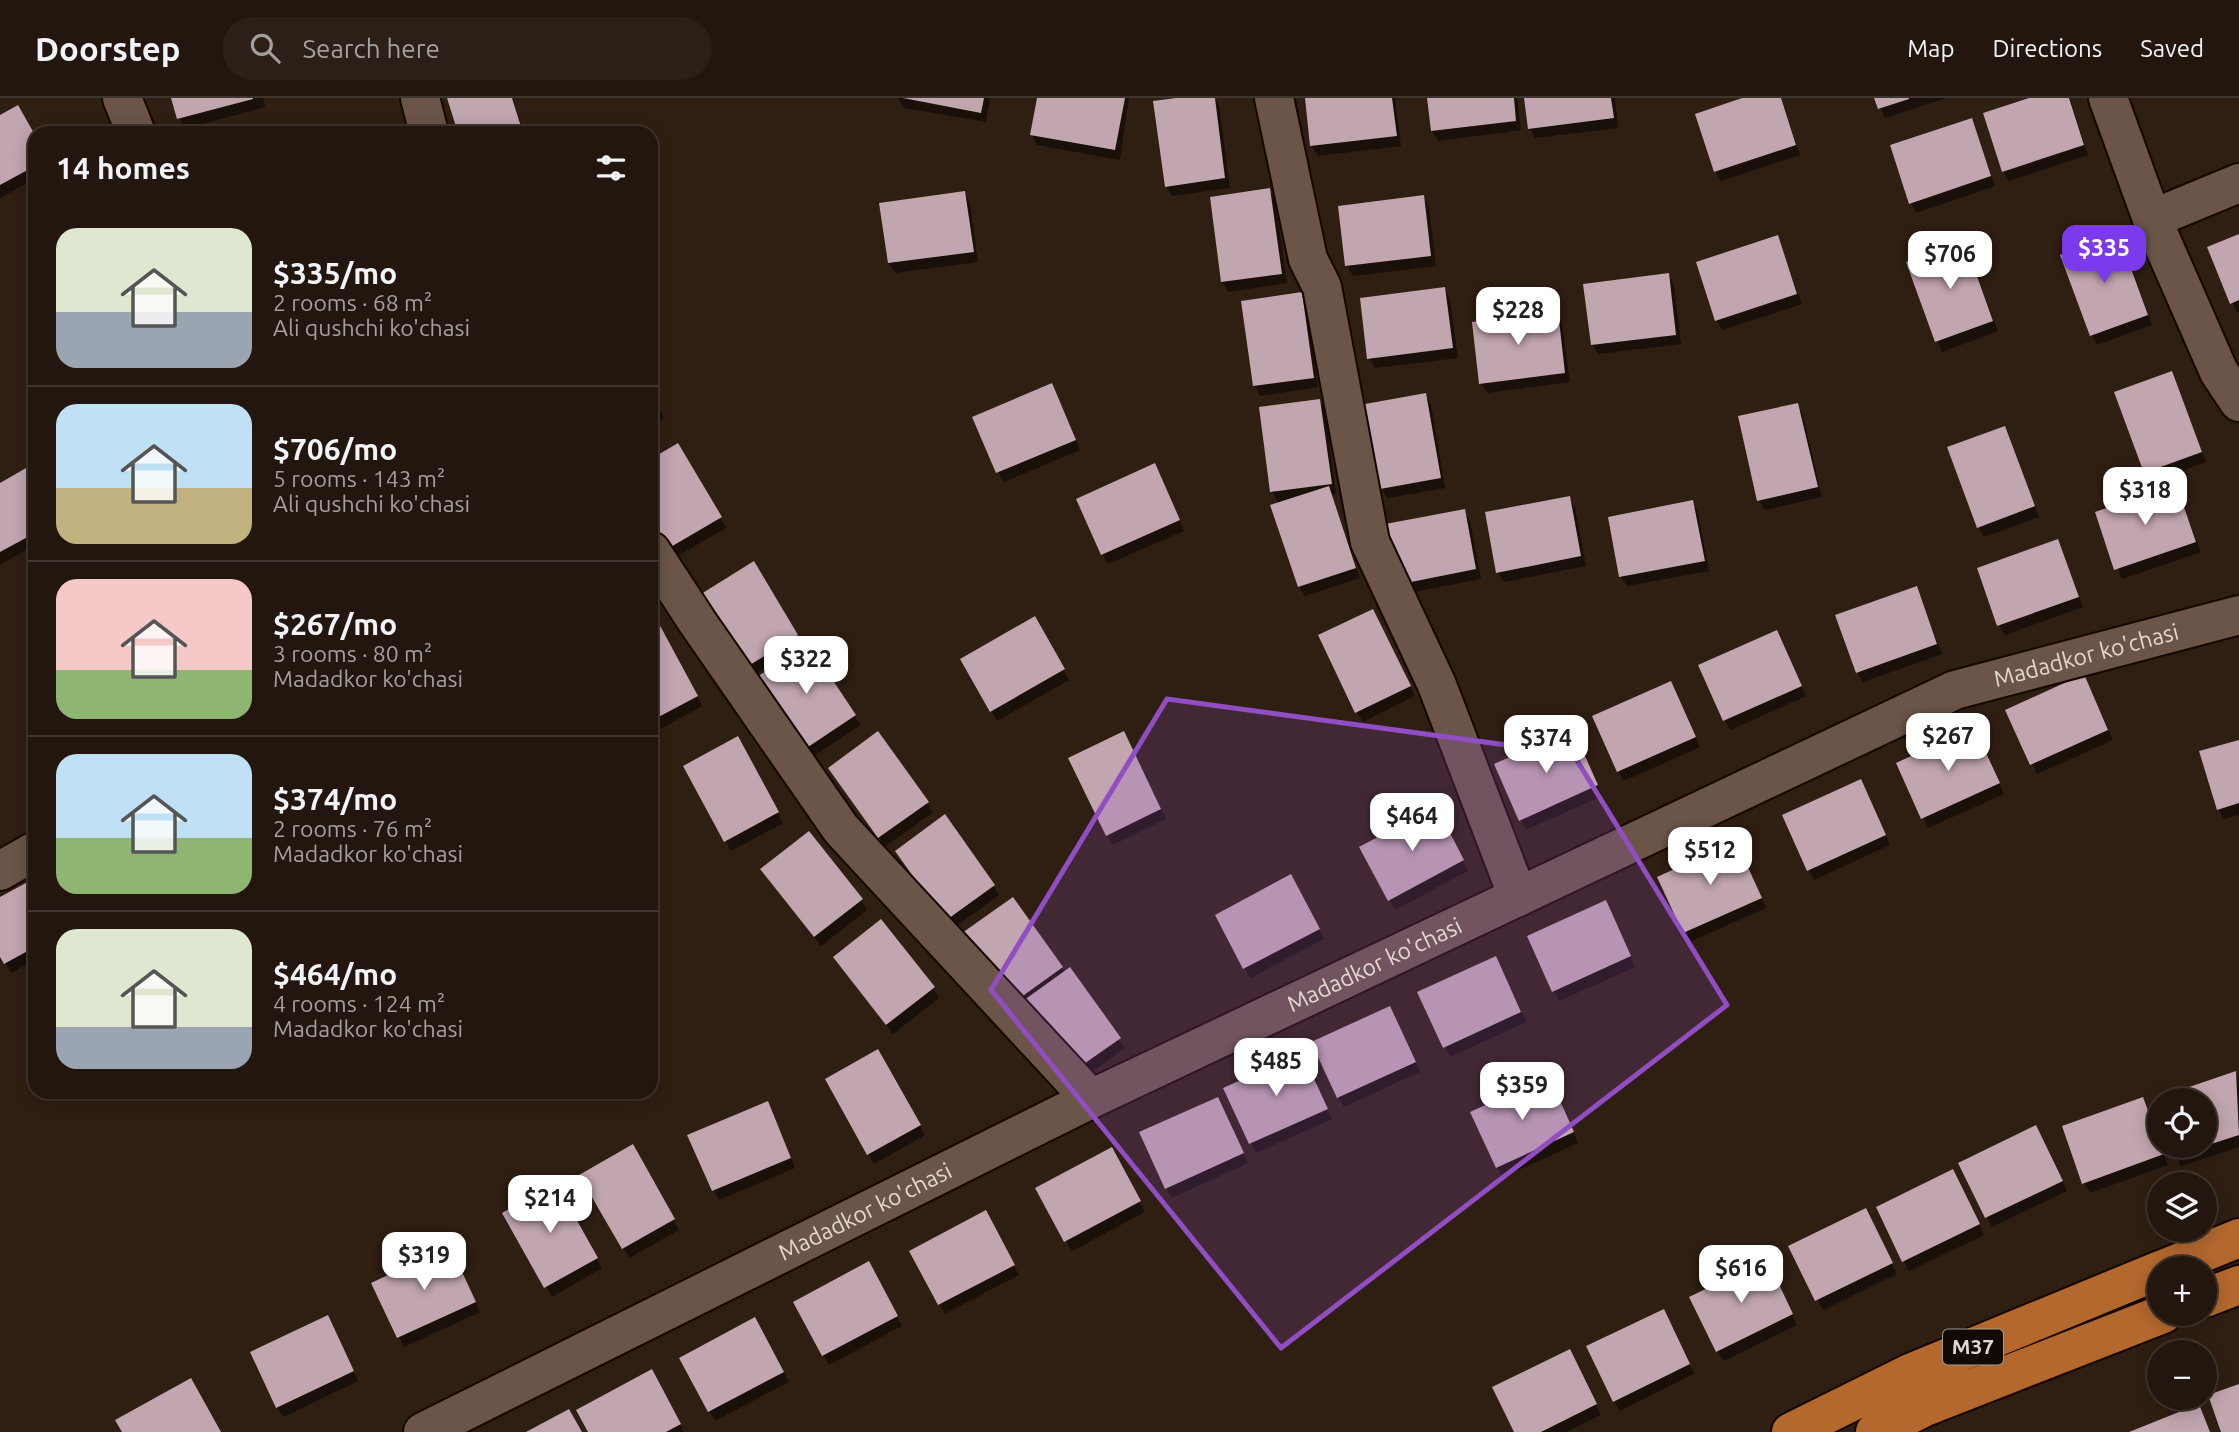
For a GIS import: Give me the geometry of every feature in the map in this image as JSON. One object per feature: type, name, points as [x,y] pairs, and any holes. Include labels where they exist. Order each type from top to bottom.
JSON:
[{"type":"highway","name":"M37","points":[[2194,1256],[2239,1238]]},
{"type":"highway","name":"M37","points":[[1791,1432],[1910,1373],[2147,1275]]},
{"type":"highway","points":[[2217,1293],[2239,1285]]},
{"type":"highway","name":"M37","points":[[1875,1432],[1925,1407],[2147,1320]]},
{"type":"street","points":[[122,98],[133,126]]},
{"type":"street","points":[[420,98],[427,126]]},
{"type":"street","points":[[1274,98],[1308,258],[1322,287],[1370,542],[1437,685],[1518,897]]},
{"type":"street","points":[[2108,98],[2152,219],[2219,372],[2239,402]]},
{"type":"street","points":[[2152,219],[2239,183]]},
{"type":"street","points":[[658,561],[841,829],[1091,1099]]},
{"type":"street","name":"Madadkor ko'chasi","points":[[423,1432],[1091,1099],[1955,690],[2239,615]]},
{"type":"street","points":[[0,871],[28,855]]},
{"type":"highlighted area","points":[[1167,699],[1573,754],[1727,1005],[1281,1348],[991,990]]},
{"type":"building","points":[[171,98],[253,98],[253,99],[177,119]]},
{"type":"building","points":[[447,98],[512,98],[521,126],[456,126]]},
{"type":"building","points":[[903,98],[984,98],[981,113]]},
{"type":"building","points":[[1037,98],[1125,98],[1115,150],[1030,135]]},
{"type":"building","points":[[1215,98],[1225,178],[1165,187],[1153,101]]},
{"type":"building","points":[[1305,98],[1392,98],[1397,136],[1310,146]]},
{"type":"building","points":[[1427,98],[1514,98],[1516,121],[1431,131]]},
{"type":"building","points":[[1524,98],[1611,98],[1614,118],[1528,129]]},
{"type":"building","points":[[1742,98],[1781,98],[1796,145],[1714,172],[1695,114]]},
{"type":"building","points":[[1874,98],[1909,98],[1909,99],[1878,109]]},
{"type":"building","points":[[2029,98],[2069,98],[2084,145],[2002,172],[1983,113]]},
{"type":"building","points":[[18,105],[30,126],[28,170],[0,185],[0,115]]},
{"type":"building","points":[[1972,118],[1991,176],[1909,204],[1890,145]]},
{"type":"building","points":[[1270,188],[1282,274],[1221,282],[1210,197]]},
{"type":"building","points":[[965,191],[974,252],[888,263],[879,203]]},
{"type":"building","points":[[1424,195],[1431,256],[1345,266],[1338,206]]},
{"type":"building","points":[[2118,233],[2148,315],[2090,336],[2060,255]]},
{"type":"building","points":[[2239,234],[2239,300],[2230,304],[2207,247]]},
{"type":"building","points":[[1778,235],[1797,294],[1715,321],[1696,262]]},
{"type":"building","points":[[1964,240],[1993,321],[1935,342],[1906,262]]},
{"type":"building","points":[[1669,273],[1676,335],[1591,345],[1583,284]]},
{"type":"building","points":[[1445,287],[1453,348],[1367,359],[1360,298]]},
{"type":"building","points":[[1302,292],[1314,378],[1253,386],[1241,301]]},
{"type":"building","points":[[1558,311],[1565,373],[1479,384],[1472,322]]},
{"type":"building","points":[[2172,371],[2202,452],[2144,473],[2114,392]]},
{"type":"building","points":[[1052,383],[1076,440],[996,473],[972,417]]},
{"type":"building","points":[[1426,393],[1441,478],[1380,489],[1365,404]]},
{"type":"building","points":[[1320,399],[1332,484],[1270,492],[1259,407]]},
{"type":"building","points":[[1798,403],[1818,487],[1757,501],[1738,416]]},
{"type":"building","points":[[2005,426],[2035,506],[1977,528],[1947,447]]},
{"type":"building","points":[[678,443],[722,517],[669,548],[658,530],[658,455]]},
{"type":"building","points":[[1155,463],[1180,520],[1101,555],[1076,499]]},
{"type":"building","points":[[26,468],[28,472],[28,537],[0,552],[0,483]]},
{"type":"building","points":[[2176,484],[2196,542],[2114,570],[2095,512]]},
{"type":"building","points":[[1329,486],[1356,568],[1298,587],[1270,505]]},
{"type":"building","points":[[1570,496],[1581,556],[1496,573],[1485,512]]},
{"type":"building","points":[[1693,500],[1705,561],[1619,577],[1608,517]]},
{"type":"building","points":[[1465,509],[1476,569],[1391,586],[1380,525]]},
{"type":"building","points":[[2058,539],[2079,597],[1997,626],[1977,568]]},
{"type":"building","points":[[754,561],[798,635],[745,668],[701,594]]},
{"type":"building","points":[[1917,586],[1937,644],[1856,673],[1835,615]]},
{"type":"building","points":[[1373,609],[1411,686],[1355,713],[1318,635]]},
{"type":"building","points":[[1035,616],[1065,669],[990,712],[960,659]]},
{"type":"building","points":[[658,622],[698,696],[658,717]]},
{"type":"building","points":[[1777,630],[1802,686],[1723,721],[1698,665]]},
{"type":"building","points":[[808,643],[856,715],[805,749],[757,677]]},
{"type":"building","points":[[2084,674],[2108,730],[2030,765],[2005,710]]},
{"type":"building","points":[[1671,681],[1696,737],[1617,772],[1592,716]]},
{"type":"building","points":[[1974,727],[2000,783],[1921,819],[1896,763]]},
{"type":"building","points":[[1573,729],[1598,785],[1519,821],[1494,764]]},
{"type":"building","points":[[878,731],[929,802],[878,838],[828,768]]},
{"type":"building","points":[[1124,731],[1161,809],[1106,836],[1068,758]]},
{"type":"building","points":[[738,736],[779,812],[724,842],[683,766]]},
{"type":"building","points":[[2239,740],[2239,803],[2217,810],[2199,751]]},
{"type":"building","points":[[1861,779],[1886,835],[1807,871],[1782,815]]},
{"type":"building","points":[[1436,806],[1464,860],[1388,901],[1359,847]]},
{"type":"building","points":[[945,814],[995,885],[945,921],[895,851]]},
{"type":"building","points":[[809,831],[863,899],[814,937],[760,869]]},
{"type":"building","points":[[1736,841],[1762,898],[1683,933],[1657,877]]},
{"type":"building","points":[[1291,874],[1320,929],[1243,969],[1215,915]]},
{"type":"building","points":[[28,882],[28,951],[4,964],[0,957],[0,897]]},
{"type":"building","points":[[1013,897],[1063,967],[1013,1003],[962,933]]},
{"type":"building","points":[[1606,900],[1631,956],[1552,992],[1527,936]]},
{"type":"building","points":[[881,919],[935,987],[886,1025],[833,957]]},
{"type":"building","points":[[1496,956],[1521,1012],[1443,1048],[1417,992]]},
{"type":"building","points":[[1070,967],[1121,1038],[1071,1073],[1020,1003]]},
{"type":"building","points":[[1390,1006],[1416,1062],[1337,1098],[1311,1042]]},
{"type":"building","points":[[878,1049],[921,1125],[867,1155],[825,1079]]},
{"type":"building","points":[[1302,1053],[1328,1109],[1249,1144],[1223,1088]]},
{"type":"building","points":[[2236,1071],[2239,1135],[2217,1142],[2217,1088],[2186,1088]]},
{"type":"building","points":[[1549,1076],[1574,1132],[1496,1168],[1470,1112]]},
{"type":"building","points":[[1218,1097],[1244,1153],[1165,1189],[1139,1132]]},
{"type":"building","points":[[2143,1097],[2147,1108],[2147,1158],[2153,1158],[2082,1184],[2062,1126]]},
{"type":"building","points":[[768,1101],[791,1158],[712,1191],[687,1135]]},
{"type":"building","points":[[2036,1125],[2063,1181],[1985,1218],[1958,1163]]},
{"type":"building","points":[[633,1144],[675,1219],[622,1249],[579,1175]]},
{"type":"building","points":[[1112,1147],[1141,1201],[1064,1242],[1035,1188]]},
{"type":"building","points":[[1953,1169],[1980,1224],[1902,1262],[1876,1207]]},
{"type":"building","points":[[556,1183],[598,1258],[544,1288],[502,1213]]},
{"type":"building","points":[[1866,1208],[1893,1263],[1815,1301],[1788,1246]]},
{"type":"building","points":[[986,1210],[1015,1265],[938,1305],[909,1251]]},
{"type":"building","points":[[450,1246],[476,1302],[397,1338],[371,1283]]},
{"type":"building","points":[[1767,1259],[1793,1314],[1716,1352],[1689,1297]]},
{"type":"building","points":[[869,1261],[898,1316],[822,1356],[793,1302]]},
{"type":"building","points":[[1664,1309],[1690,1364],[1613,1402],[1586,1346]]},
{"type":"building","points":[[328,1315],[354,1371],[276,1408],[250,1352]]},
{"type":"building","points":[[755,1317],[784,1372],[708,1412],[679,1358]]},
{"type":"building","points":[[1570,1349],[1597,1404],[1541,1432],[1514,1432],[1492,1387]]},
{"type":"building","points":[[652,1369],[681,1424],[666,1432],[588,1432],[576,1410]]},
{"type":"building","points":[[191,1378],[221,1432],[122,1432],[115,1420]]},
{"type":"building","points":[[2239,1384],[2239,1432],[2221,1432],[2213,1410],[2217,1410],[2217,1392]]},
{"type":"building","points":[[569,1409],[582,1432],[526,1432]]},
{"type":"building","points":[[2184,1410],[2201,1410],[2210,1432],[2129,1432]]}]
